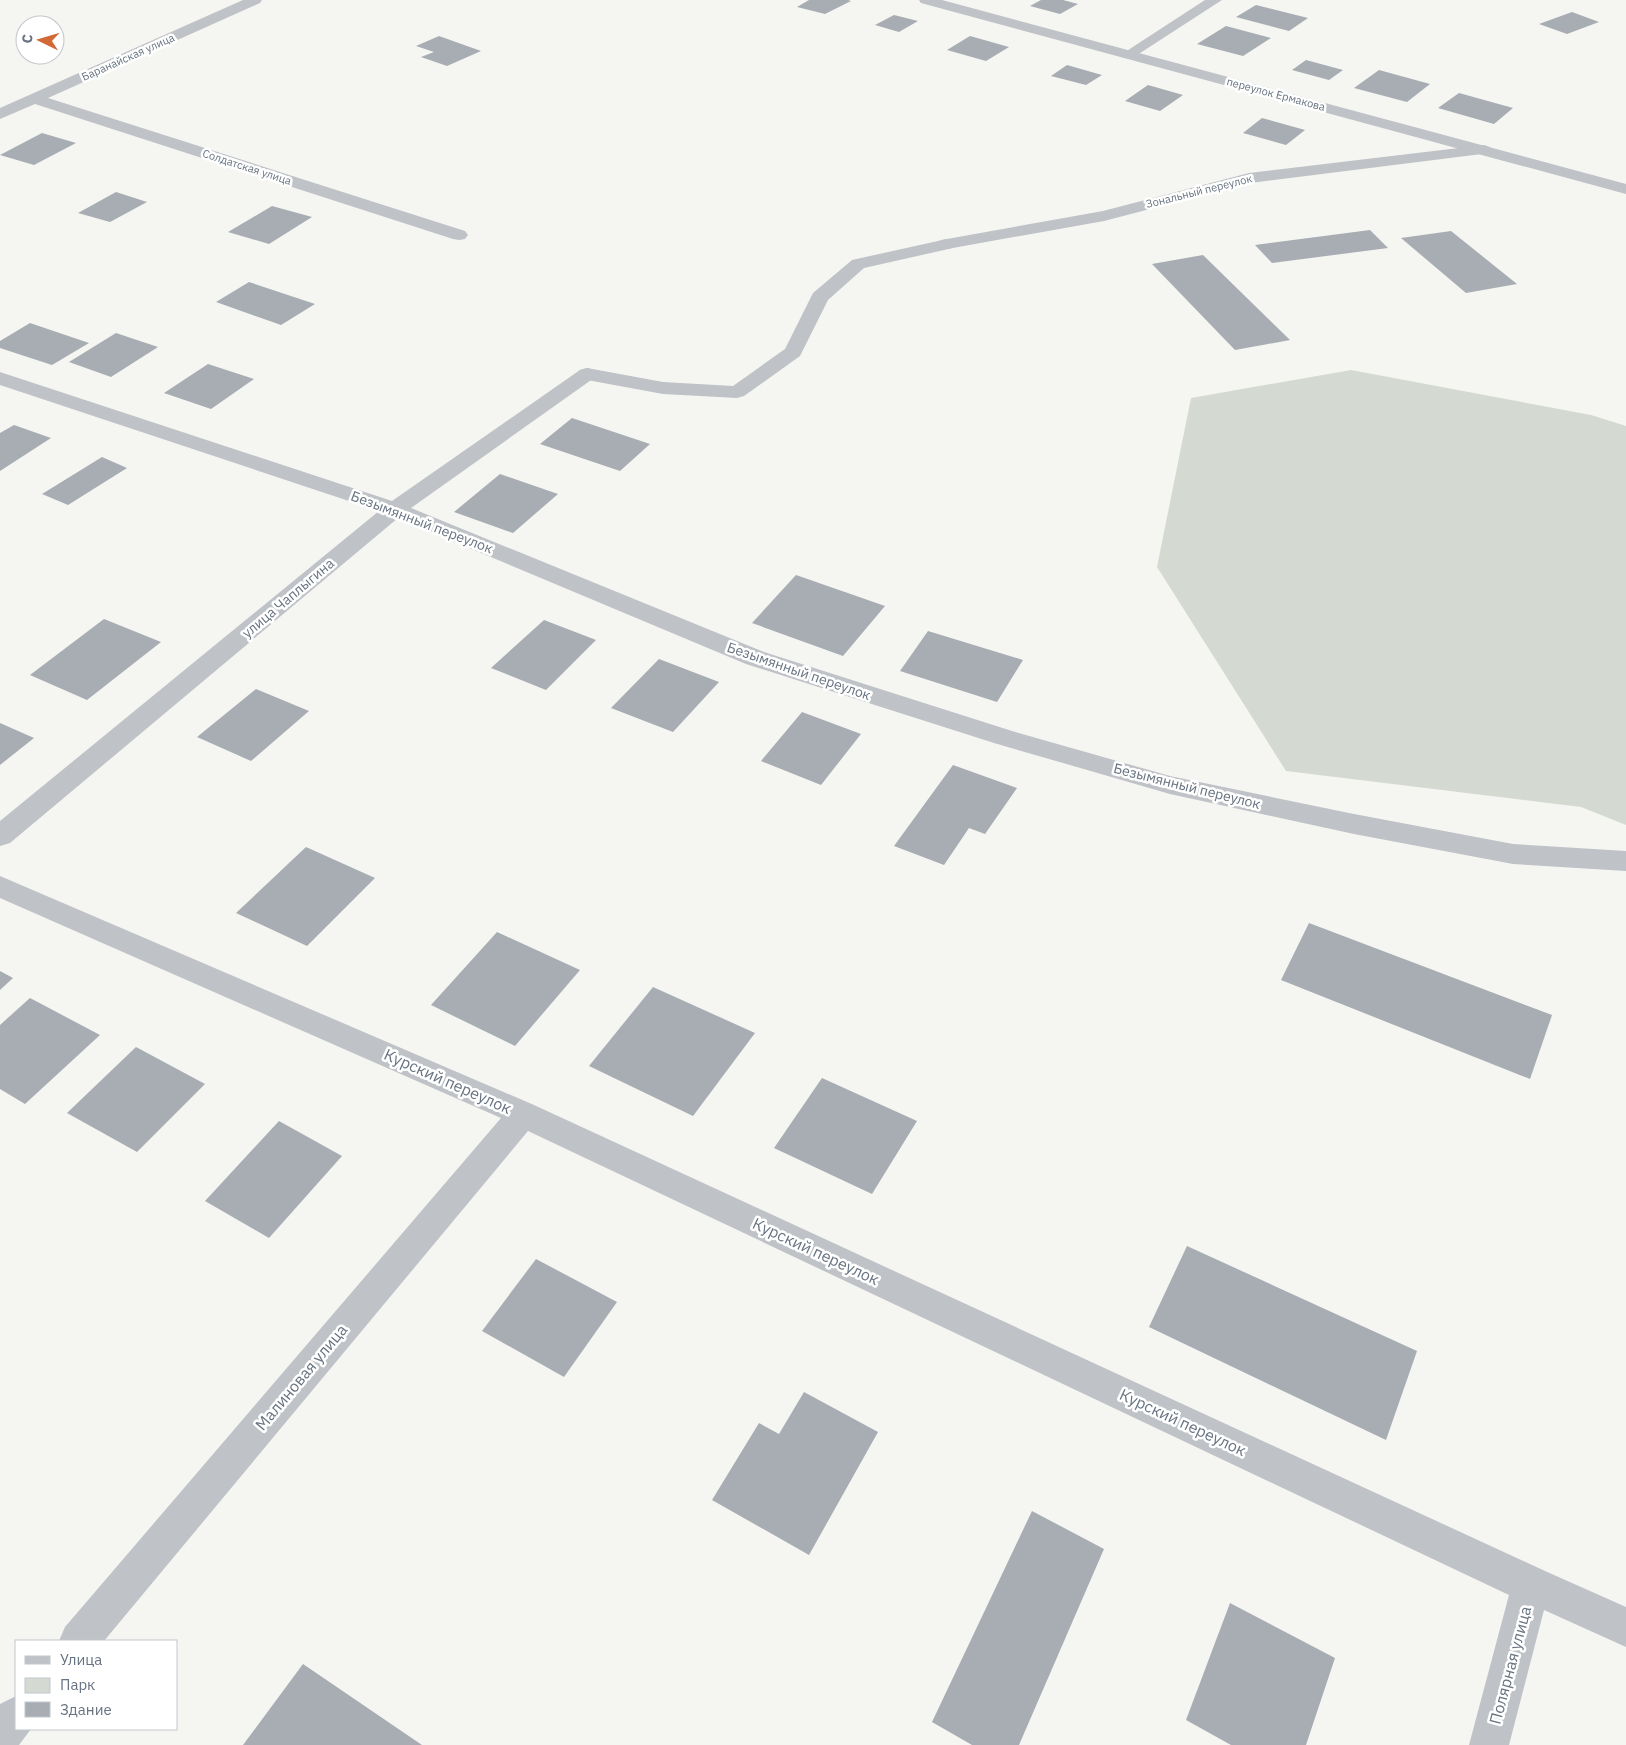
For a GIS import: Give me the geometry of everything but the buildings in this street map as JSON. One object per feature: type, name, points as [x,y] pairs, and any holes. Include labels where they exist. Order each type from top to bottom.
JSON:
[{"type":"street","name":"Баранайская улица","points":[[0,114],[255,0]]},
{"type":"street","name":"переулок Ермакова","points":[[926,0],[1626,188]]},
{"type":"street","points":[[1129,54],[1215,0]]},
{"type":"street","name":"Солдатская улица","points":[[34,99],[460,235]]},
{"type":"street","name":"Зональный переулок","points":[[588,374],[664,388],[737,392],[793,352],[820,297],[858,264],[947,244],[1104,216],[1249,178],[1484,150]]},
{"type":"street","name":"улица Чаплыгина","points":[[0,836],[395,509],[588,374]]},
{"type":"street","name":"Безымянный переулок","points":[[0,378],[395,509],[755,658],[1004,737],[1170,785],[1354,824],[1513,854],[1626,861]]},
{"type":"street","name":"Курский переулок","points":[[0,886],[522,1114],[1530,1585],[1626,1627]]},
{"type":"street","name":"Малиновая улица","points":[[80,1640],[522,1114]]},
{"type":"street","name":"Полярная улица","points":[[1489,1745],[1530,1585]]},
{"type":"street","points":[[0,1736],[15,1717]]},
{"type":"green space","points":[[1351,370],[1591,415],[1626,426],[1626,825],[1581,807],[1286,771],[1157,567],[1191,398]]}]
